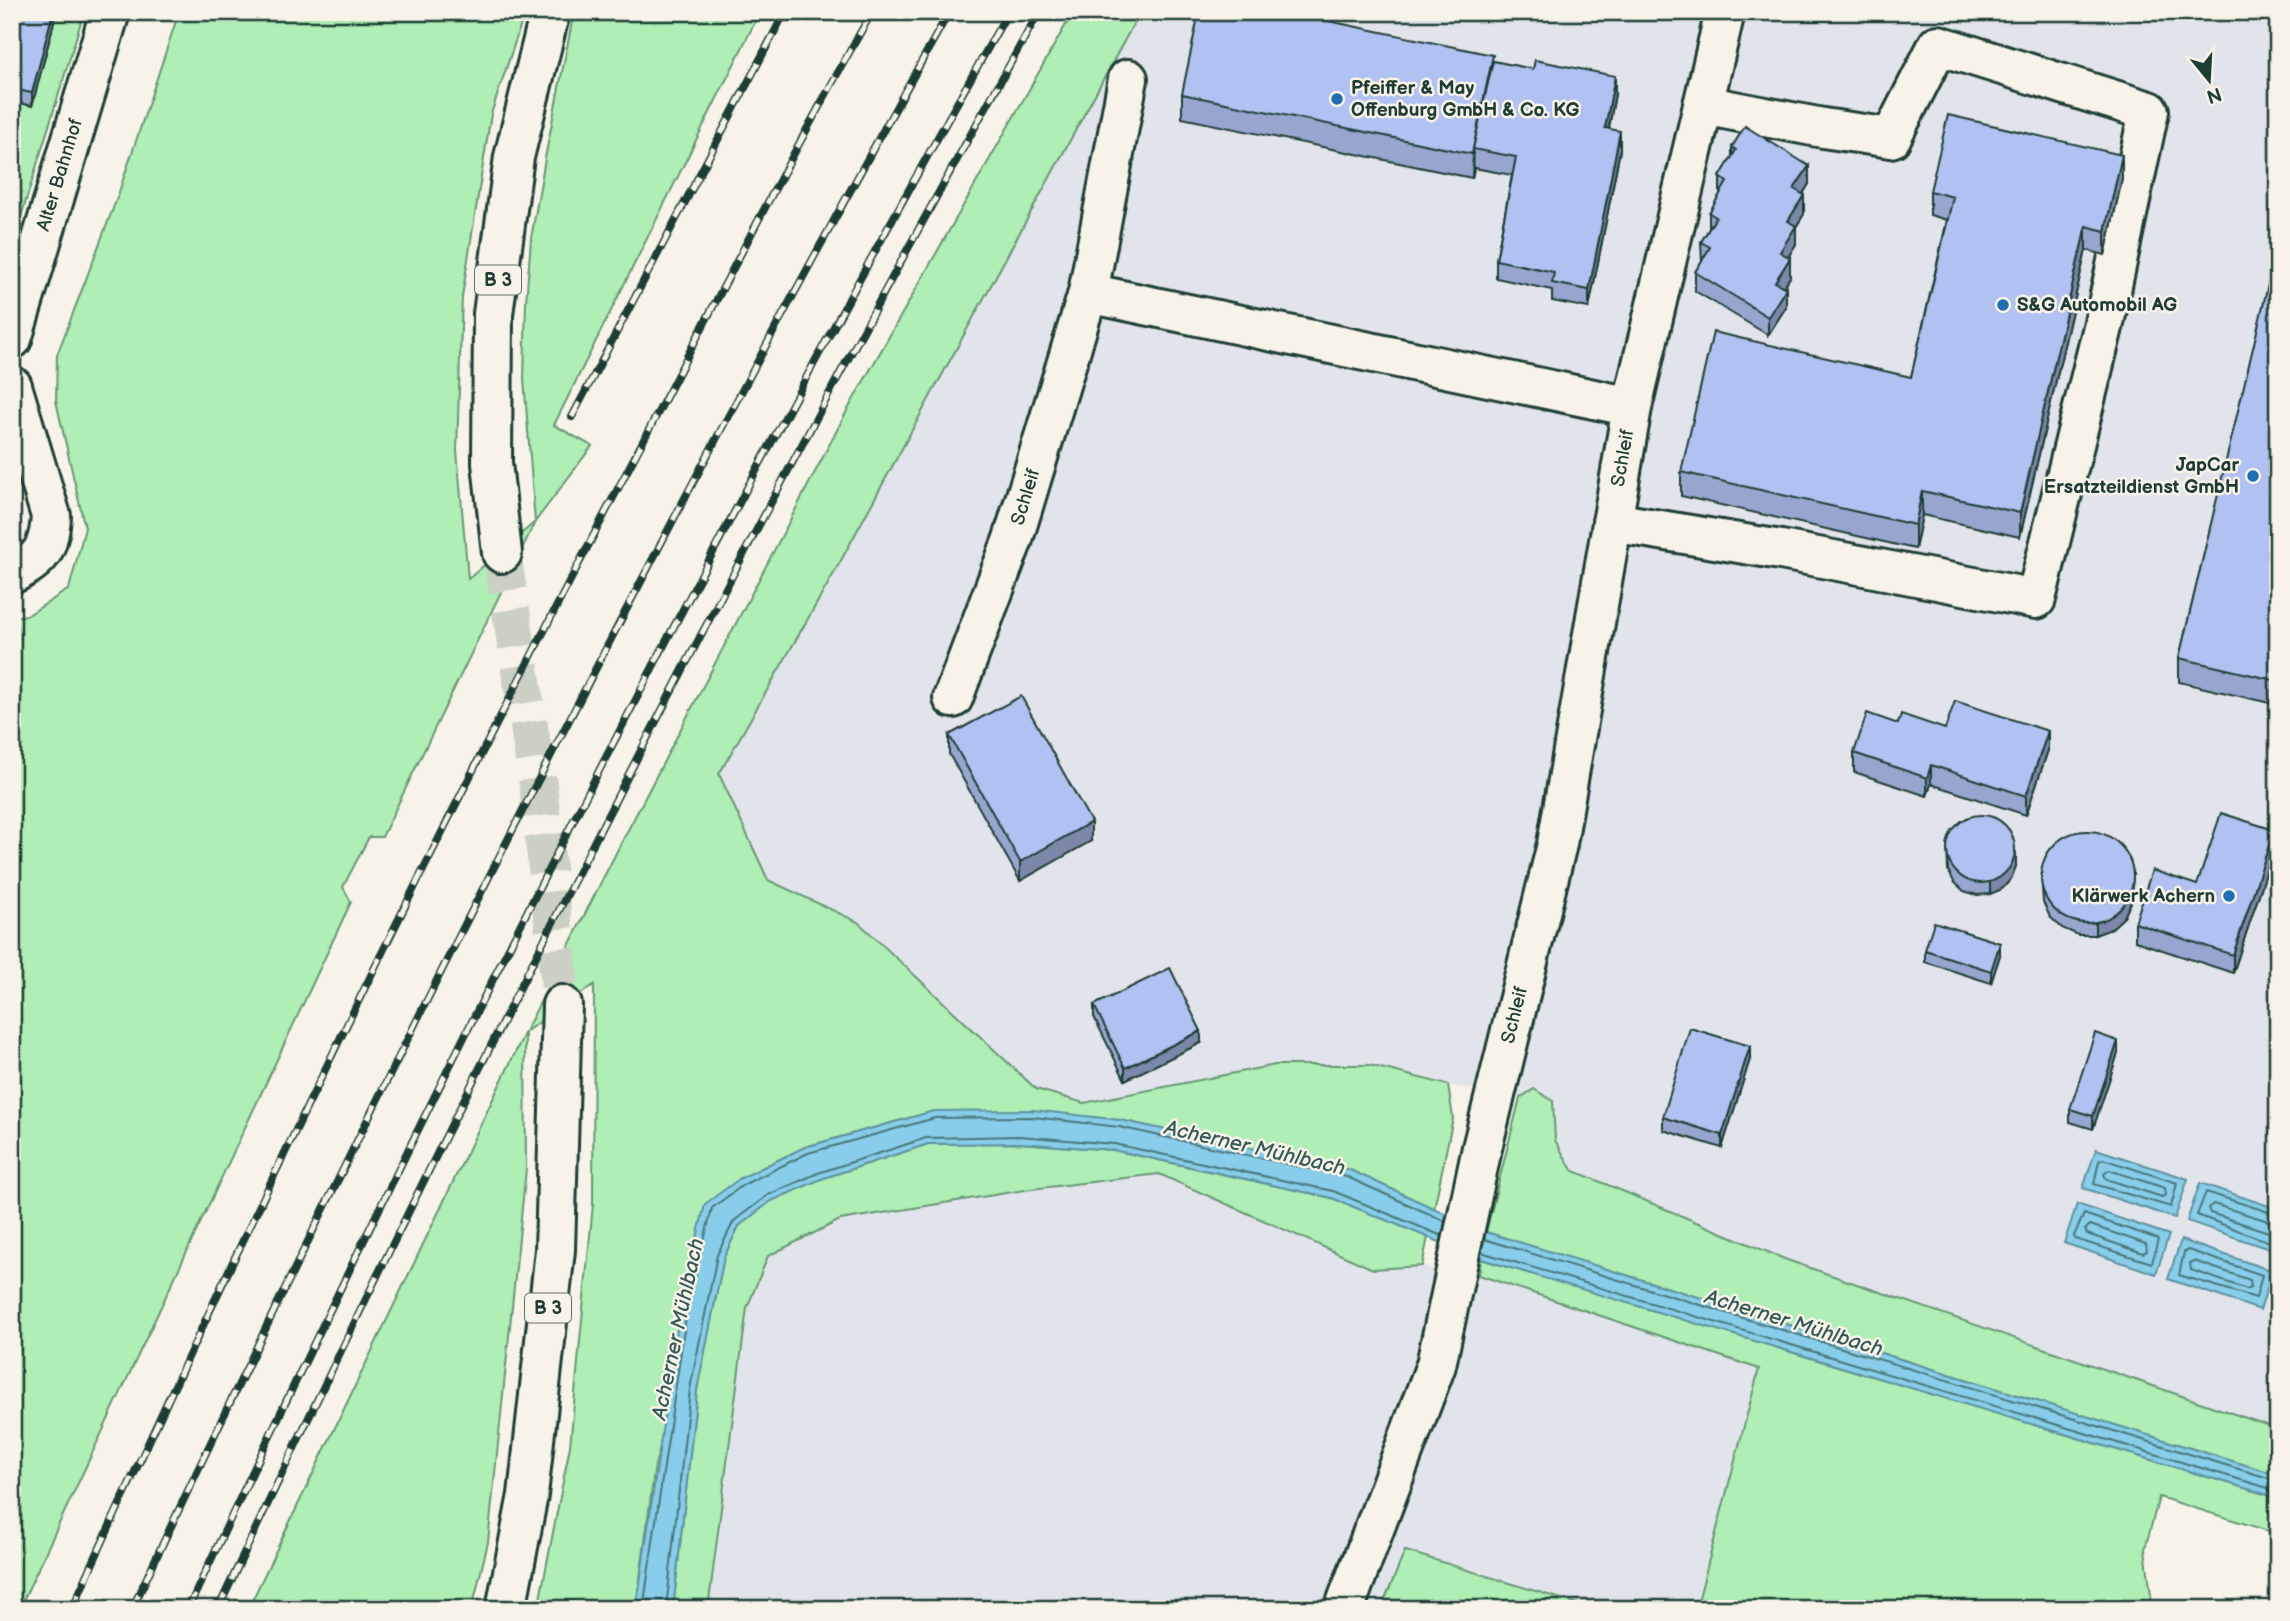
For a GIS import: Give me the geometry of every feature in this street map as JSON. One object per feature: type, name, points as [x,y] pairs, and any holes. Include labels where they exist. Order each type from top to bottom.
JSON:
[{"type":"street","name":"Alter Bahnhof","points":[[12,339],[110,12]]},
{"type":"street","name":"B 3","points":[[502,553],[492,463],[493,314],[514,157],[550,12]]},
{"type":"street","name":"Schleif","points":[[1344,1609],[1436,1365],[1482,1148],[1557,844],[1632,407],[1725,12]]},
{"type":"street","points":[[1612,522],[1781,550],[2036,599],[2104,323],[2149,111],[1938,45],[1891,138],[1703,105]]},
{"type":"street","name":"Schleif","points":[[953,698],[1013,539],[1088,293],[1128,79]]},
{"type":"street","name":"Schleif","points":[[1088,293],[1632,407]]},
{"type":"street","points":[[12,386],[51,516],[50,539],[43,552],[31,565],[12,573]]},
{"type":"street","name":"B 3","points":[[506,1609],[528,1495],[555,1250],[562,1005]]},
{"type":"shaded area","points":[[1140,12],[2278,12],[2278,1429],[1787,1260],[1572,1170],[1555,1140],[1553,1101],[1534,1089],[1520,1098],[1448,1085],[1369,1065],[1275,1065],[1084,1103],[1036,1089],[858,922],[768,880],[719,774],[833,575]]},
{"type":"shaded area","points":[[1159,1174],[1373,1269],[1422,1266],[1479,1275],[1759,1369],[1696,1609],[1594,1609],[1406,1551],[1381,1609],[708,1609],[747,1308],[768,1255],[840,1220],[1031,1189]]},
{"type":"green space","points":[[12,12],[84,12],[12,246]]},
{"type":"green space","points":[[179,12],[525,12],[491,114],[462,297],[457,450],[468,579],[535,522],[382,837],[369,837],[343,887],[351,902],[19,1609],[12,1609],[12,617],[28,615],[69,589],[85,528],[56,401],[57,355],[117,198]]},
{"type":"green space","points":[[574,12],[760,12],[554,425],[592,446],[535,522],[524,379],[526,302],[531,239]]},
{"type":"green space","points":[[1073,12],[1140,12],[833,575],[719,774],[768,880],[858,922],[1036,1089],[1084,1103],[1275,1065],[1369,1065],[1448,1085],[1453,1118],[1434,1209],[1350,1170],[1120,1120],[934,1111],[805,1147],[739,1179],[655,1465],[636,1609],[538,1609],[570,1446],[593,1204],[594,985],[525,1032],[848,409]]},
{"type":"green space","points":[[525,1032],[526,1169],[488,1542],[472,1609],[248,1609]]},
{"type":"green space","points":[[1534,1089],[1553,1101],[1555,1140],[1572,1170],[1787,1260],[2278,1429],[2278,1475],[1486,1232],[1520,1098]]},
{"type":"green space","points":[[1020,1143],[1113,1150],[1332,1198],[1428,1237],[1422,1266],[1373,1269],[1159,1174],[1031,1189],[840,1220],[768,1256],[747,1308],[708,1609],[673,1609],[697,1391],[724,1257],[739,1226],[771,1201],[821,1179],[928,1144]]},
{"type":"green space","points":[[1481,1259],[2278,1498],[2278,1534],[2159,1497],[2145,1549],[2151,1595],[2148,1609],[1696,1609],[1759,1369],[1479,1275]]},
{"type":"green space","points":[[1406,1551],[1594,1609],[1381,1609]]},
{"type":"water","name":"Acherner Mühlbach","points":[[1033,1110],[1120,1120],[1350,1170],[1486,1232],[2278,1475],[2278,1498],[1481,1259],[1332,1198],[1113,1150],[1020,1143],[928,1144],[821,1179],[771,1201],[739,1226],[724,1257],[697,1390],[673,1609],[636,1609],[680,1309],[705,1204],[739,1179],[805,1147],[934,1111]]},
{"type":"water","points":[[2096,1149],[2188,1179],[2175,1218],[2083,1188]]},
{"type":"water","points":[[2200,1183],[2278,1209],[2278,1252],[2187,1221]]},
{"type":"water","points":[[2077,1204],[2169,1235],[2156,1274],[2064,1243]]},
{"type":"water","points":[[2181,1240],[2273,1271],[2260,1310],[2168,1279]]},
{"type":"building","points":[[12,12],[53,12],[32,93],[12,89]]},
{"type":"building","name":"Pfeiffer & May Offenburg GmbH & Co. KG","points":[[1199,12],[1285,12],[1493,55],[1472,154],[1182,94]]},
{"type":"building","points":[[1535,60],[1615,76],[1605,128],[1620,131],[1589,290],[1552,283],[1554,272],[1496,260],[1516,157],[1473,149],[1493,61],[1533,69]]},
{"type":"building","name":"S&G Automobil AG","points":[[1948,115],[2122,155],[2105,231],[2086,226],[2020,513],[1922,491],[1915,525],[1681,472],[1713,332],[1911,377],[1953,197],[1930,191]]},
{"type":"building","points":[[1745,126],[1809,166],[1794,189],[1804,195],[1788,221],[1796,226],[1780,252],[1790,258],[1775,282],[1786,288],[1768,317],[1695,272],[1710,247],[1701,242],[1716,217],[1709,213],[1727,182],[1720,177],[1736,150],[1732,147]]},
{"type":"building","name":"JapCar Ersatzteildienst GmbH","points":[[2278,247],[2278,681],[2179,658]]},
{"type":"building","points":[[1021,696],[1091,822],[1020,862],[949,735]]},
{"type":"building","points":[[1955,701],[2048,731],[2026,796],[1931,765],[1927,778],[1854,753],[1867,713],[1898,724],[1901,714],[1945,729]]},
{"type":"building","name":"Klärwerk Achern","points":[[2221,813],[2274,830],[2233,955],[2135,923],[2152,870],[2197,885]]},
{"type":"building","points":[[1981,815],[1994,817],[2005,825],[2013,836],[2013,862],[2005,873],[1994,881],[1981,883],[1968,881],[1957,873],[1949,862],[1947,849],[1949,836],[1957,825],[1968,817]]},
{"type":"building","points":[[2087,831],[2104,835],[2119,845],[2129,860],[2133,877],[2129,894],[2119,909],[2104,919],[2087,923],[2070,919],[2055,909],[2045,894],[2041,877],[2045,860],[2055,845],[2070,835]]},
{"type":"building","points":[[1934,922],[2000,943],[1991,971],[1925,950]]},
{"type":"building","points":[[1170,968],[1201,1031],[1125,1068],[1094,1005]]},
{"type":"building","points":[[1690,1028],[1750,1046],[1722,1135],[1663,1117]]},
{"type":"building","points":[[2095,1033],[2118,1041],[2093,1116],[2070,1109]]},
{"type":"tunnel","points":[[502,553],[538,784],[562,1005]]},
{"type":"railway","points":[[572,417],[785,12]]},
{"type":"railway","points":[[72,1609],[210,1309],[426,864],[575,570],[815,114],[872,12]]},
{"type":"railway","points":[[132,1609],[326,1205],[526,803],[734,406],[949,12]]},
{"type":"railway","points":[[188,1609],[382,1204],[583,803],[791,405],[1008,12]]},
{"type":"railway","points":[[218,1609],[412,1204],[614,803],[823,406],[1039,12]]},
{"type":"place","name":"Pfeiffer & May Offenburg GmbH & Co. KG","points":[[1337,99]]},
{"type":"place","name":"S&G Automobil AG","points":[[2003,305]]},
{"type":"place","name":"JapCar Ersatzteildienst GmbH","points":[[2253,476]]},
{"type":"place","name":"Klärwerk Achern","points":[[2229,896]]}]
